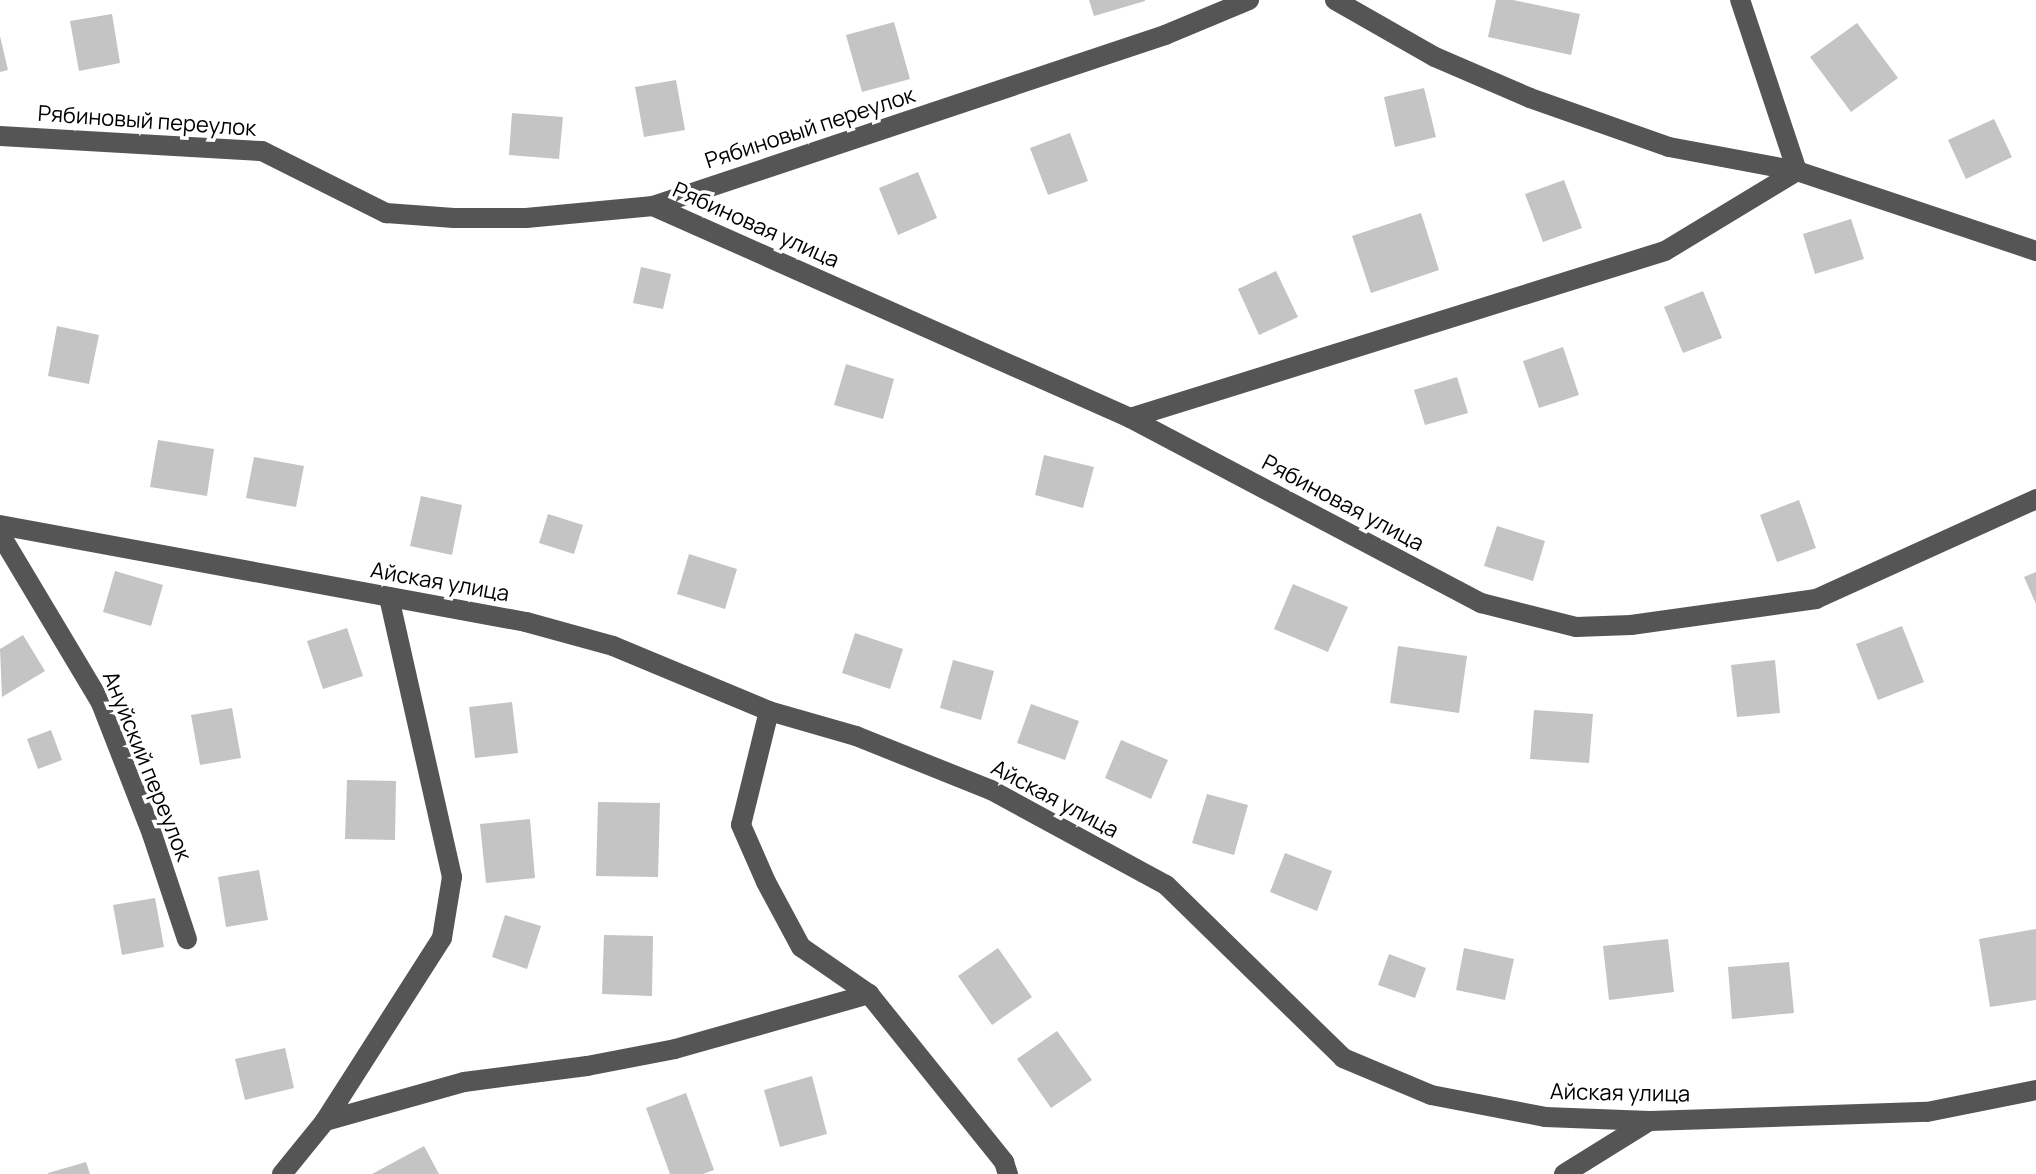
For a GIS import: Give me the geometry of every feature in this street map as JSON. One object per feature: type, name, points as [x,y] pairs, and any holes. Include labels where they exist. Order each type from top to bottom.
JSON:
[{"type":"street","name":"Рябиновый переулок","points":[[0,136],[262,151],[386,213],[454,218],[526,218],[653,206],[1165,35],[1249,0]]},
{"type":"street","points":[[1335,0],[1435,57],[1530,98],[1669,147],[1797,171],[2036,251]]},
{"type":"street","points":[[1740,0],[1797,171]]},
{"type":"street","points":[[1130,418],[1665,251],[1797,171]]},
{"type":"street","name":"Рябиновая улица","points":[[653,206],[1130,418],[1481,603],[1576,627],[1631,625],[1816,599],[2036,499]]},
{"type":"street","name":"Айская улица","points":[[0,525],[526,622],[613,646],[769,711],[856,736],[991,790],[1166,885],[1343,1058],[1431,1095],[1545,1117],[1650,1121],[1927,1112],[2036,1090]]},
{"type":"street","name":"Ануйский переулок","points":[[0,534],[101,703],[152,834],[187,939]]},
{"type":"street","points":[[282,1174],[325,1121],[442,938],[452,877],[389,597]]},
{"type":"street","points":[[769,711],[741,825],[801,947],[869,994],[1004,1162],[1008,1174]]},
{"type":"street","points":[[325,1121],[464,1082],[587,1066],[675,1049],[869,994]]},
{"type":"street","points":[[1564,1174],[1650,1121]]},
{"type":"building","points":[[1089,0],[1145,0],[1145,1],[1094,16]]},
{"type":"building","points":[[1496,0],[1513,0],[1580,14],[1571,55],[1488,37]]},
{"type":"building","points":[[112,14],[120,63],[79,71],[70,21]]},
{"type":"building","points":[[894,22],[910,79],[862,92],[846,35]]},
{"type":"building","points":[[1857,23],[1898,78],[1851,112],[1810,57]]},
{"type":"building","points":[[0,36],[8,70],[0,72]]},
{"type":"building","points":[[676,80],[685,130],[644,137],[635,87]]},
{"type":"building","points":[[1424,88],[1436,137],[1395,147],[1384,97]]},
{"type":"building","points":[[512,113],[563,117],[559,159],[509,155]]},
{"type":"building","points":[[1994,119],[2012,157],[1966,179],[1948,140]]},
{"type":"building","points":[[1070,133],[1088,181],[1048,195],[1030,148]]},
{"type":"building","points":[[918,172],[937,218],[898,235],[879,188]]},
{"type":"building","points":[[1564,180],[1582,228],[1543,242],[1525,194]]},
{"type":"building","points":[[1421,213],[1439,270],[1371,293],[1352,236]]},
{"type":"building","points":[[1851,219],[1864,259],[1815,274],[1803,234]]},
{"type":"building","points":[[641,267],[671,274],[663,309],[633,303]]},
{"type":"building","points":[[1276,271],[1298,317],[1259,335],[1238,289]]},
{"type":"building","points":[[1703,291],[1722,338],[1683,353],[1664,307]]},
{"type":"building","points":[[57,326],[99,335],[89,384],[48,376]]},
{"type":"building","points":[[1563,347],[1579,395],[1539,408],[1523,361]]},
{"type":"building","points":[[846,364],[894,379],[883,419],[834,405]]},
{"type":"building","points":[[1457,377],[1468,413],[1425,425],[1414,390]]},
{"type":"building","points":[[158,440],[214,449],[207,496],[150,487]]},
{"type":"building","points":[[1044,455],[1094,467],[1083,508],[1035,495]]},
{"type":"building","points":[[254,457],[304,466],[296,507],[246,498]]},
{"type":"building","points":[[421,496],[462,505],[452,555],[410,546]]},
{"type":"building","points":[[1799,500],[1816,548],[1777,562],[1760,515]]},
{"type":"building","points":[[548,514],[583,525],[574,554],[539,543]]},
{"type":"building","points":[[1497,526],[1545,541],[1533,581],[1484,566]]},
{"type":"building","points":[[689,554],[737,569],[725,609],[677,594]]},
{"type":"building","points":[[115,571],[163,585],[151,626],[103,612]]},
{"type":"building","points":[[2036,572],[2036,604],[2024,577]]},
{"type":"building","points":[[1293,584],[1348,607],[1328,652],[1274,629]]},
{"type":"building","points":[[1902,626],[1924,682],[1878,700],[1856,644]]},
{"type":"building","points":[[347,628],[363,676],[323,689],[307,641]]},
{"type":"building","points":[[855,633],[903,649],[890,689],[842,673]]},
{"type":"building","points":[[23,635],[45,671],[2,697],[0,649]]},
{"type":"building","points":[[1398,646],[1467,656],[1459,713],[1390,703]]},
{"type":"building","points":[[953,660],[994,671],[981,720],[940,708]]},
{"type":"building","points":[[1775,660],[1780,713],[1737,717],[1731,665]]},
{"type":"building","points":[[512,702],[518,753],[475,758],[469,707]]},
{"type":"building","points":[[1031,704],[1079,721],[1065,760],[1017,743]]},
{"type":"building","points":[[232,708],[241,758],[200,765],[191,715]]},
{"type":"building","points":[[1534,710],[1593,714],[1589,763],[1530,759]]},
{"type":"building","points":[[51,730],[62,760],[38,769],[27,739]]},
{"type":"building","points":[[1121,740],[1168,760],[1151,799],[1105,778]]},
{"type":"building","points":[[347,780],[396,781],[395,840],[345,839]]},
{"type":"building","points":[[1207,794],[1248,805],[1234,855],[1192,843]]},
{"type":"building","points":[[598,802],[660,803],[658,877],[596,876]]},
{"type":"building","points":[[530,819],[535,878],[486,883],[480,824]]},
{"type":"building","points":[[1285,853],[1332,871],[1317,911],[1270,892]]},
{"type":"building","points":[[259,870],[268,920],[226,927],[218,877]]},
{"type":"building","points":[[155,898],[164,947],[122,955],[113,905]]},
{"type":"building","points":[[505,915],[541,926],[527,969],[492,957]]},
{"type":"building","points":[[2036,929],[2036,1000],[1990,1007],[1979,939]]},
{"type":"building","points":[[604,935],[653,936],[652,996],[602,994]]},
{"type":"building","points":[[1668,939],[1674,992],[1609,1000],[1603,946]]},
{"type":"building","points":[[998,948],[1032,997],[992,1025],[958,976]]},
{"type":"building","points":[[1464,948],[1514,959],[1505,1000],[1456,990]]},
{"type":"building","points":[[1389,954],[1426,968],[1415,998],[1378,985]]},
{"type":"building","points":[[1789,962],[1794,1013],[1732,1019],[1728,967]]},
{"type":"building","points":[[1057,1031],[1092,1080],[1051,1108],[1017,1059]]},
{"type":"building","points":[[285,1048],[294,1088],[245,1100],[235,1059]]},
{"type":"building","points":[[812,1076],[827,1134],[780,1147],[764,1090]]},
{"type":"building","points":[[686,1093],[714,1170],[703,1174],[670,1174],[646,1108]]},
{"type":"building","points":[[424,1146],[439,1174],[372,1174]]},
{"type":"building","points":[[86,1162],[90,1174],[48,1174],[48,1173]]}]
